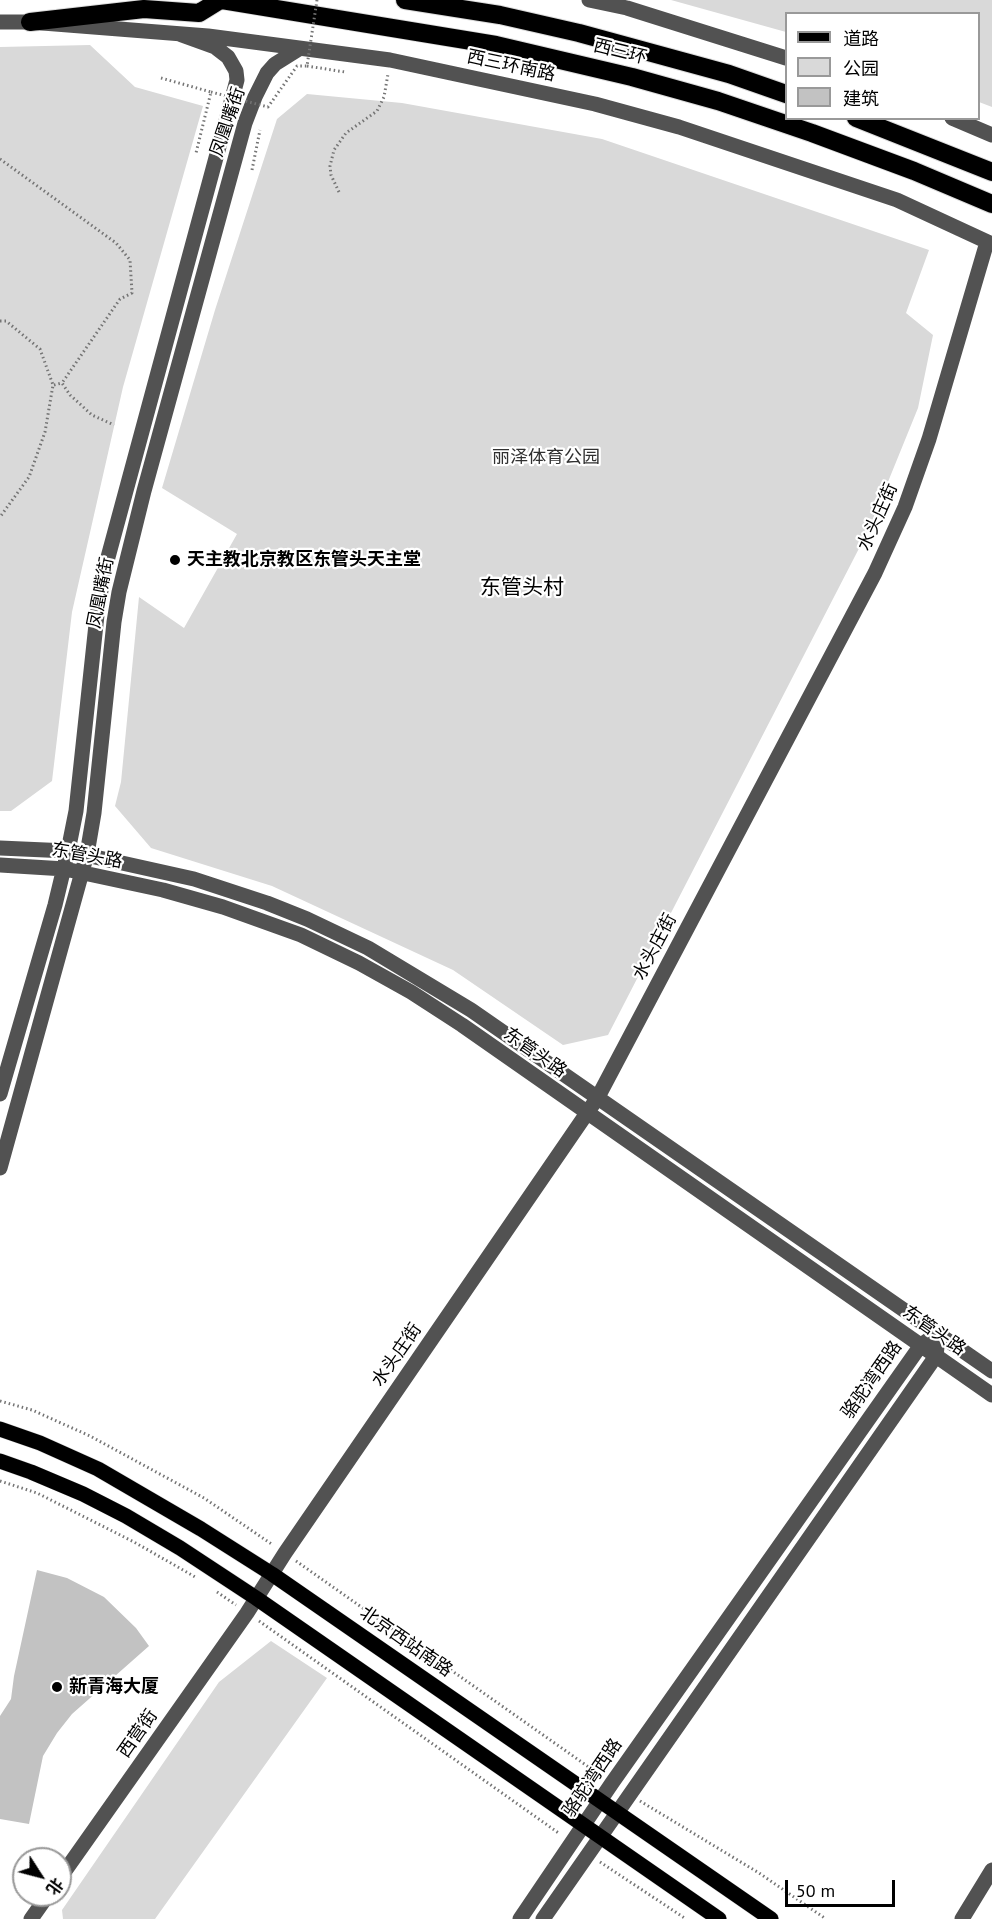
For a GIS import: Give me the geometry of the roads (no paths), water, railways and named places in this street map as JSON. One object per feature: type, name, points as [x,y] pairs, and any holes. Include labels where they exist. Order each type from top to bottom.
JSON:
[{"type":"highway","points":[[30,22],[144,9],[199,13],[221,0]]},
{"type":"highway","name":"西三环","points":[[221,0],[496,45],[632,77],[718,101],[812,133],[914,171],[992,204]]},
{"type":"highway","name":"西三环","points":[[405,0],[500,15],[579,33],[729,74],[785,94]]},
{"type":"highway","points":[[861,120],[992,172]]},
{"type":"main road","name":"北京西站南路","points":[[0,1429],[40,1443],[98,1469],[201,1529],[272,1574],[771,1919]]},
{"type":"main road","points":[[0,1461],[73,1490],[126,1516],[180,1548],[256,1598],[719,1919]]},
{"type":"street","points":[[589,0],[637,11],[785,58]]},
{"type":"street","name":"西三环南路","points":[[0,22],[30,22],[208,36],[390,60],[595,104],[679,127],[897,200],[990,243]]},
{"type":"street","name":"凤凰嘴街","points":[[0,1094],[65,869],[76,810],[97,615],[104,572],[237,81],[236,71],[228,57],[215,47],[179,34]]},
{"type":"street","name":"凤凰嘴街","points":[[0,1168],[83,873],[94,813],[114,622],[119,592],[144,491],[244,123],[267,73],[275,64],[299,49]]},
{"type":"street","points":[[957,120],[992,135]]},
{"type":"street","name":"水头庄街","points":[[248,1613],[285,1553],[598,1097],[875,573],[905,507],[929,439],[990,243]]},
{"type":"street","name":"东管头路","points":[[0,848],[87,854],[194,879],[228,889],[307,919],[368,948],[471,1010],[992,1371]]},
{"type":"street","name":"东管头路","points":[[0,865],[65,869],[163,890],[223,907],[301,935],[359,963],[411,992],[462,1025],[992,1395]]},
{"type":"street","points":[[543,1919],[936,1356],[938,1334]]},
{"type":"street","name":"骆驼湾西路","points":[[520,1919],[612,1783],[921,1345],[938,1334]]},
{"type":"street","name":"西营街","points":[[72,1861],[248,1613]]},
{"type":"street","points":[[962,1919],[992,1870]]},
{"type":"place","name":"天主教北京教区东管头天主堂","points":[[175,560]]},
{"type":"place","name":"新青海大厦","points":[[57,1687]]},
{"type":"district","name":"东管头村","points":[[522,588]]},
{"type":"park label","name":"丽泽体育公园","points":[[546,458]]}]
